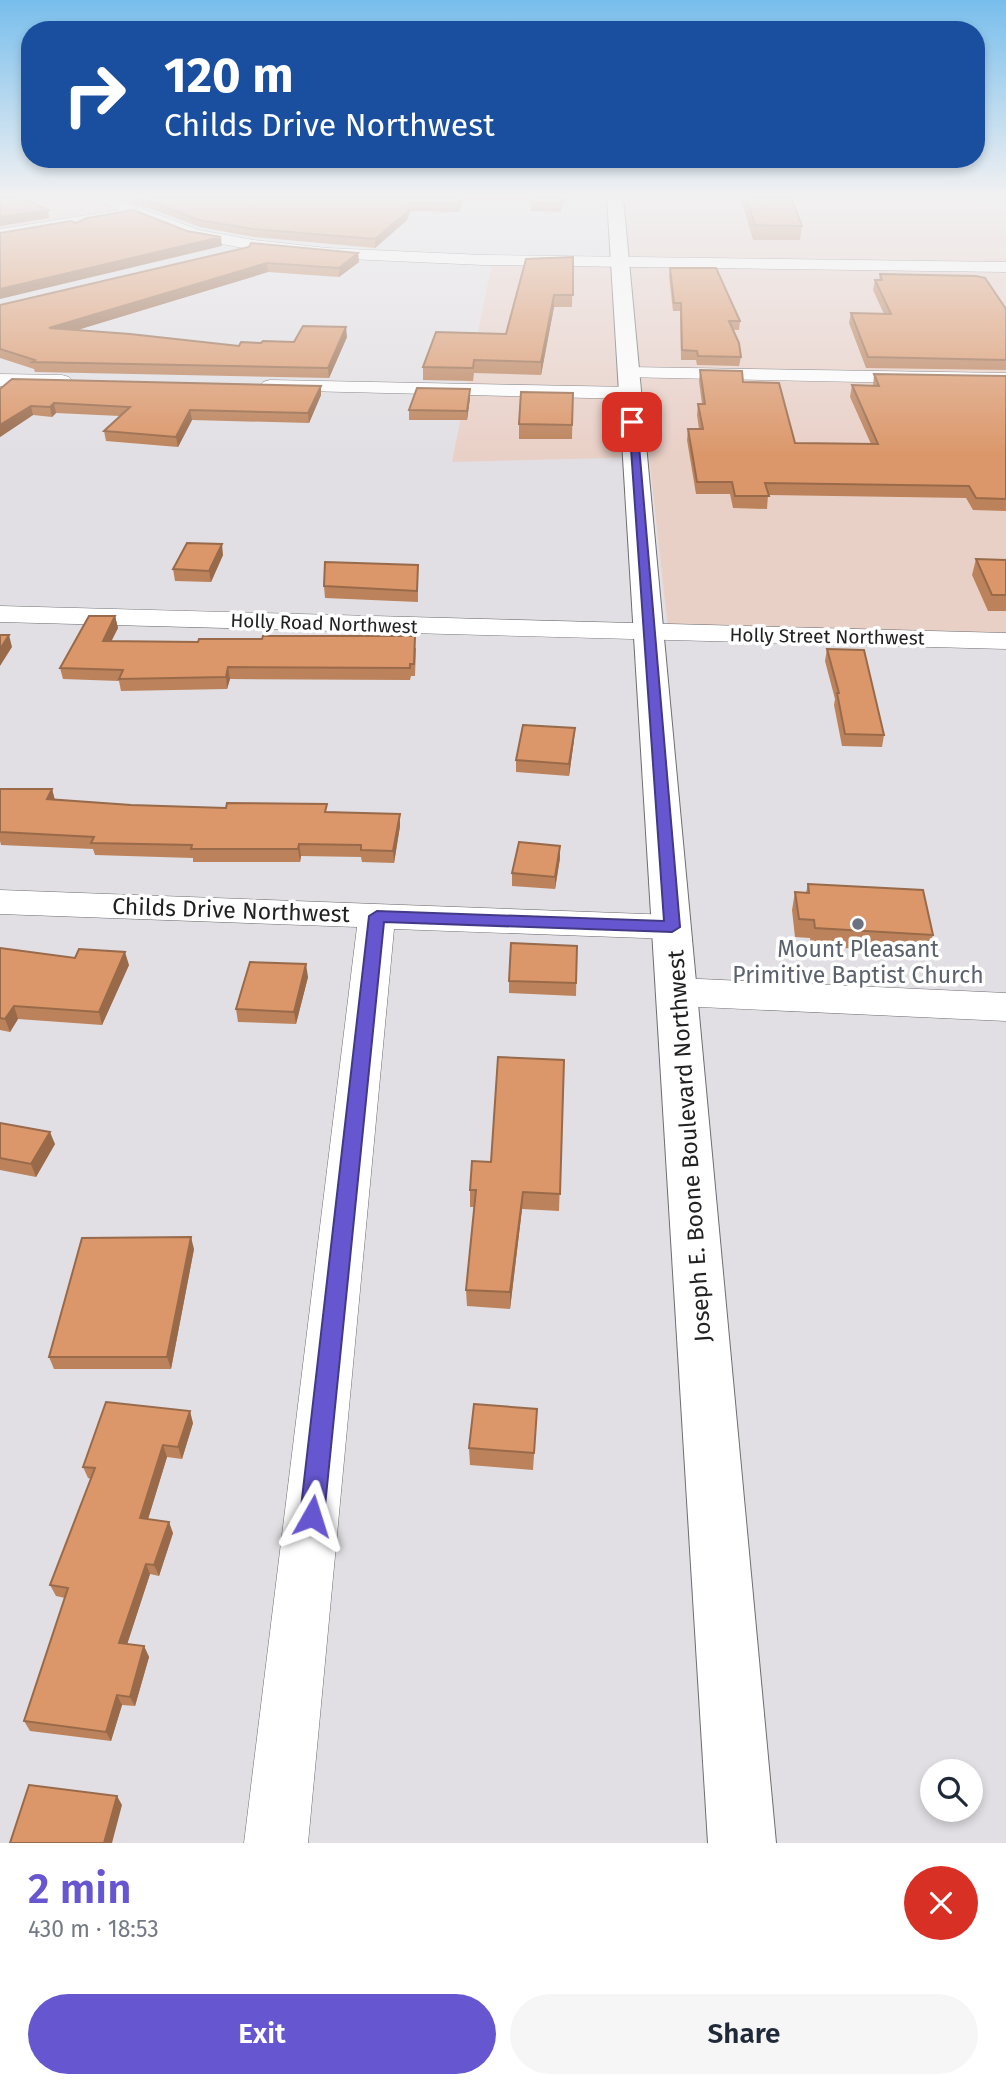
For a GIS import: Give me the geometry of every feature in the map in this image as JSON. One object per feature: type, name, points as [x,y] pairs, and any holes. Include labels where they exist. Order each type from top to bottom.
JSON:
[{"type":"main road","name":"Joseph E. Boone Boulevard Northwest","points":[[621,283],[743,1843]]},
{"type":"street","points":[[252,385],[1006,379]]},
{"type":"street","points":[[0,380],[84,382]]},
{"type":"street","name":"Holly Road Northwest","points":[[0,614],[649,632]]},
{"type":"street","name":"Holly Street Northwest","points":[[649,632],[1006,641]]},
{"type":"street","name":"Childs Drive Northwest","points":[[0,902],[672,927]]},
{"type":"street","points":[[276,1843],[377,916]]},
{"type":"street","points":[[678,992],[1006,1007]]},
{"type":"shaded area","points":[[488,283],[1006,283],[1006,643],[669,637],[649,457],[452,462]]},
{"type":"building","points":[[0,283],[25,283],[0,289]]},
{"type":"building","points":[[94,283],[200,283],[49,328],[239,346],[241,342],[294,342],[303,326],[346,327],[328,368],[32,362],[35,360],[0,349],[0,305]]},
{"type":"building","points":[[520,283],[573,283],[573,295],[554,295],[541,362],[474,360],[473,368],[423,367],[436,332],[506,334]]},
{"type":"building","points":[[672,283],[723,283],[740,321],[729,321],[739,343],[741,357],[698,356],[697,351],[682,350],[681,303],[674,303]]},
{"type":"building","points":[[876,283],[988,283],[1006,309],[1006,360],[868,357],[851,313],[891,314]]},
{"type":"building","points":[[700,370],[742,371],[743,382],[779,383],[795,443],[878,444],[852,385],[879,386],[874,374],[1006,376],[1006,499],[976,498],[969,486],[765,483],[769,496],[735,496],[732,482],[697,482],[688,429],[703,429],[698,404],[705,404]]},
{"type":"building","points":[[12,379],[321,386],[308,413],[190,410],[176,437],[104,431],[130,407],[54,403],[50,407],[31,406],[0,425],[0,389]]},
{"type":"building","points":[[417,388],[470,389],[467,411],[409,410]]},
{"type":"building","points":[[521,392],[573,393],[572,425],[519,424]]},
{"type":"building","points":[[187,543],[222,544],[209,571],[173,569]]},
{"type":"building","points":[[976,559],[1006,560],[1006,595],[992,595]]},
{"type":"building","points":[[325,562],[418,565],[417,591],[324,586]]},
{"type":"building","points":[[89,616],[115,616],[103,641],[198,642],[199,639],[262,639],[263,636],[415,636],[414,664],[410,664],[410,668],[228,667],[226,677],[119,679],[123,670],[60,668]]},
{"type":"building","points":[[0,635],[9,635],[0,649]]},
{"type":"building","points":[[827,649],[864,650],[884,735],[845,734],[839,693]]},
{"type":"building","points":[[523,725],[575,728],[569,764],[516,760]]},
{"type":"building","points":[[0,789],[52,789],[47,799],[131,805],[226,808],[227,803],[327,804],[325,812],[400,814],[393,851],[361,850],[361,845],[299,844],[298,849],[191,849],[192,845],[91,843],[94,837],[0,832]]},
{"type":"building","points":[[519,842],[560,846],[555,877],[512,873]]},
{"type":"building","points":[[808,884],[923,890],[933,935],[815,928],[814,920],[799,919],[795,892],[809,893]]},
{"type":"building","points":[[511,943],[577,946],[576,983],[509,981]]},
{"type":"building","points":[[0,948],[75,958],[79,949],[125,952],[99,1012],[14,1006],[5,1019],[0,1018]]},
{"type":"building","points":[[250,962],[306,964],[294,1012],[236,1009]]},
{"type":"building","points":[[498,1057],[564,1060],[560,1194],[523,1192],[510,1292],[466,1290],[476,1190],[470,1190],[472,1161],[491,1162]]},
{"type":"building","points":[[0,1123],[50,1132],[31,1164],[0,1158]]},
{"type":"building","points":[[191,1237],[167,1357],[49,1357],[82,1238]]},
{"type":"building","points":[[106,1402],[190,1411],[178,1447],[163,1445],[140,1518],[169,1522],[154,1565],[146,1564],[119,1643],[144,1646],[130,1697],[117,1695],[106,1732],[24,1721],[68,1588],[50,1585],[95,1468],[83,1467]]},
{"type":"building","points":[[474,1404],[537,1409],[534,1453],[469,1448]]},
{"type":"building","points":[[29,1785],[117,1796],[104,1843],[10,1843]]},
{"type":"place","name":"Mount Pleasant Primitive Baptist Church","points":[[858,924]]},
{"type":"route","points":[[312,1516],[377,916],[672,927],[632,422]]}]
